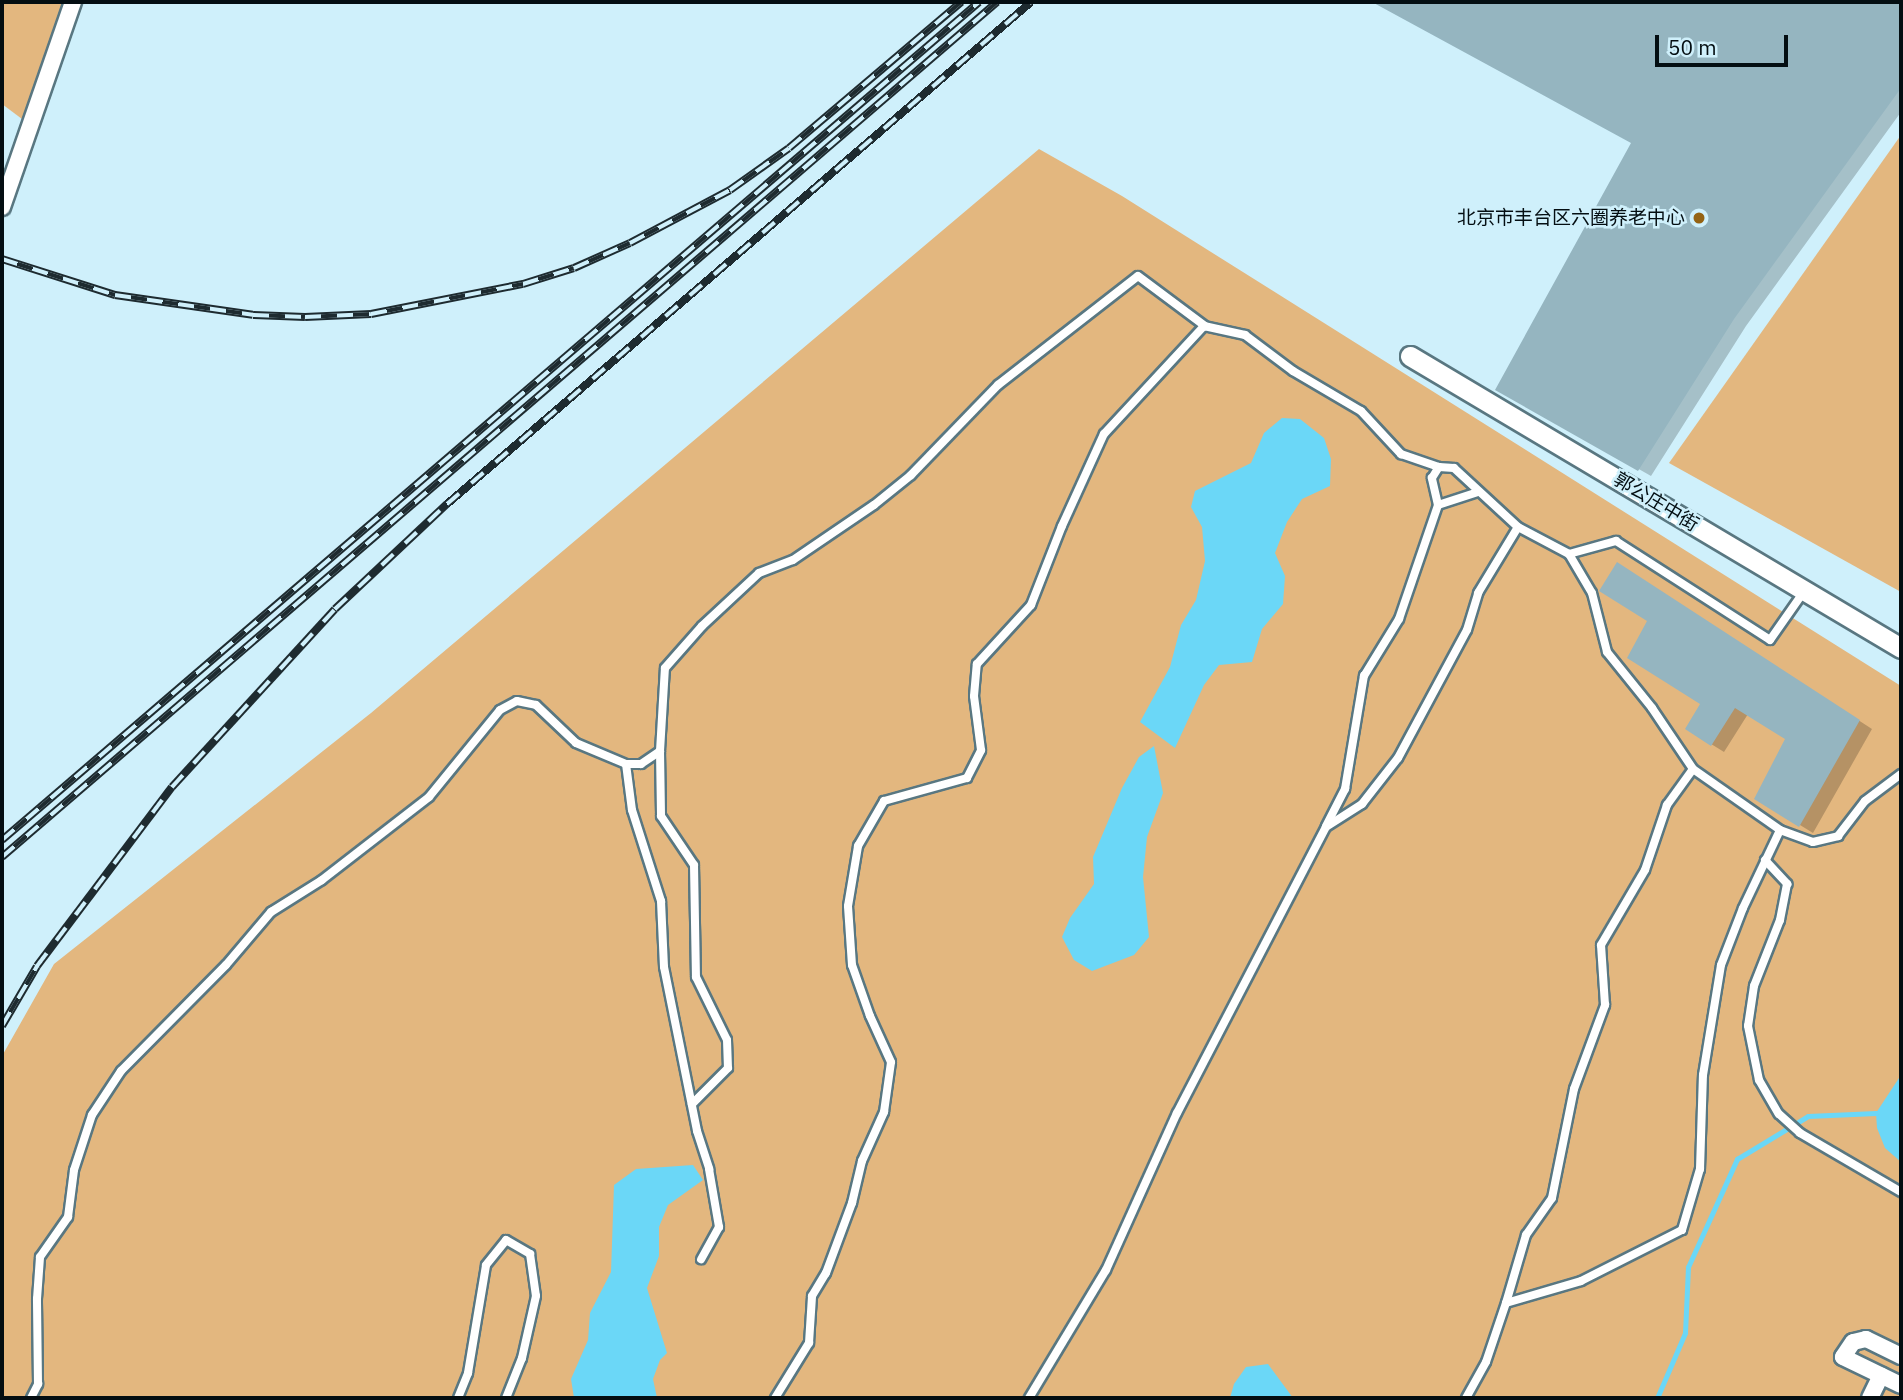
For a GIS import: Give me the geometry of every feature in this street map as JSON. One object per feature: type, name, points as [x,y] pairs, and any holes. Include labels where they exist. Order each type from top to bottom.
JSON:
[{"type":"street","points":[[2,207],[74,2]]},
{"type":"street","name":"郭公庄中街","points":[[1410,356],[1901,648]]},
{"type":"street","points":[[1901,1356],[1867,1339],[1853,1342],[1843,1357],[1901,1385]]},
{"type":"street","points":[[1870,1398],[1881,1375]]},
{"type":"lane","points":[[692,1104],[728,1068],[727,1040],[696,977],[694,865],[661,816],[660,751],[666,668],[702,626],[759,573],[793,560],[892,490],[998,385],[1138,276],[1205,326],[1245,335],[1293,371],[1361,411],[1401,454],[1440,467],[1454,468],[1518,527],[1569,554],[1592,593],[1607,652],[1652,708],[1693,769],[1780,830],[1813,842],[1838,836],[1864,802],[1901,774]]},
{"type":"lane","points":[[775,1398],[809,1343],[812,1296],[826,1273],[852,1203],[862,1161],[884,1112],[891,1062],[870,1016],[852,965],[848,906],[858,846],[884,802],[967,778],[981,750],[974,696],[977,664],[1031,605],[1062,526],[1104,434],[1205,326]]},
{"type":"lane","points":[[1029,1398],[1106,1270],[1183,1101],[1345,789],[1364,676],[1399,619],[1438,505],[1432,478],[1440,467]]},
{"type":"lane","points":[[1438,505],[1478,492]]},
{"type":"lane","points":[[1326,827],[1362,804],[1398,758],[1467,629],[1478,593],[1518,527]]},
{"type":"lane","points":[[1569,554],[1616,541],[1770,640],[1805,590]]},
{"type":"lane","points":[[31,1398],[38,1384],[37,1299],[40,1257],[68,1217],[74,1170],[92,1115],[121,1071],[226,965],[271,912],[322,880],[429,797],[500,710],[517,701],[536,705],[576,743],[626,764],[641,764],[660,751]]},
{"type":"lane","points":[[626,764],[632,810],[661,901],[664,967],[697,1131],[709,1169],[719,1227],[701,1259]]},
{"type":"lane","points":[[1466,1398],[1486,1362],[1526,1235],[1552,1198],[1574,1089],[1605,1005],[1601,945],[1645,870],[1667,805],[1693,769]]},
{"type":"lane","points":[[1506,1303],[1581,1281],[1682,1230],[1700,1169],[1703,1075],[1720,965],[1780,830]]},
{"type":"lane","points":[[1765,860],[1787,884],[1780,920],[1754,986],[1748,1026],[1759,1080],[1779,1114],[1800,1133],[1901,1192]]},
{"type":"lane","points":[[458,1398],[468,1373],[486,1265],[506,1240],[530,1254],[536,1296],[522,1357],[506,1398]]},
{"type":"shaded area","points":[[2,2],[78,2],[30,125],[2,104]]},
{"type":"shaded area","points":[[1901,135],[1901,592],[1669,463]]},
{"type":"shaded area","points":[[1039,149],[1122,196],[1901,686],[1901,1398],[2,1398],[2,1056],[54,964],[371,713]]},
{"type":"water","points":[[1282,418],[1300,419],[1324,438],[1331,459],[1330,486],[1302,499],[1287,522],[1275,553],[1285,576],[1283,604],[1262,629],[1252,662],[1219,665],[1204,685],[1175,748],[1140,722],[1170,667],[1181,625],[1196,600],[1205,561],[1202,527],[1191,507],[1195,491],[1251,463],[1264,433]]},
{"type":"water","points":[[1154,746],[1163,793],[1147,837],[1143,877],[1149,937],[1134,955],[1092,971],[1074,960],[1062,937],[1070,918],[1094,884],[1093,857],[1122,788],[1139,757]]},
{"type":"water","points":[[1901,1075],[1901,1162],[1885,1148],[1877,1128],[1876,1113]]},
{"type":"water","points":[[693,1165],[703,1180],[668,1205],[659,1227],[659,1256],[647,1288],[667,1353],[660,1360],[653,1379],[657,1398],[574,1398],[571,1379],[588,1340],[590,1313],[611,1272],[614,1185],[636,1169]]},
{"type":"water","points":[[1268,1364],[1293,1398],[1230,1398],[1234,1384],[1246,1367]]},
{"type":"building","name":"北京市丰台区六圈养老中心","points":[[1372,2],[1901,2],[1901,88],[1734,319],[1638,471],[1495,390],[1631,143]]},
{"type":"building","points":[[1617,562],[1860,720],[1799,827],[1754,799],[1785,739],[1735,708],[1711,746],[1685,729],[1700,704],[1627,658],[1647,621],[1599,591]]},
{"type":"waterway","points":[[1657,1398],[1685,1333],[1688,1267],[1737,1159],[1808,1116],[1876,1113]]},
{"type":"railway","points":[[2,259],[115,295],[253,315],[305,317],[371,314],[523,284],[574,268],[630,243],[730,190],[789,148],[961,2]]},
{"type":"railway","points":[[2,840],[979,2]]},
{"type":"railway","points":[[2,857],[997,2]]},
{"type":"railway","points":[[2,1026],[37,966],[172,787],[335,609],[447,504],[1031,2]]},
{"type":"place","name":"北京市丰台区六圈养老中心","points":[[1699,218]]}]
